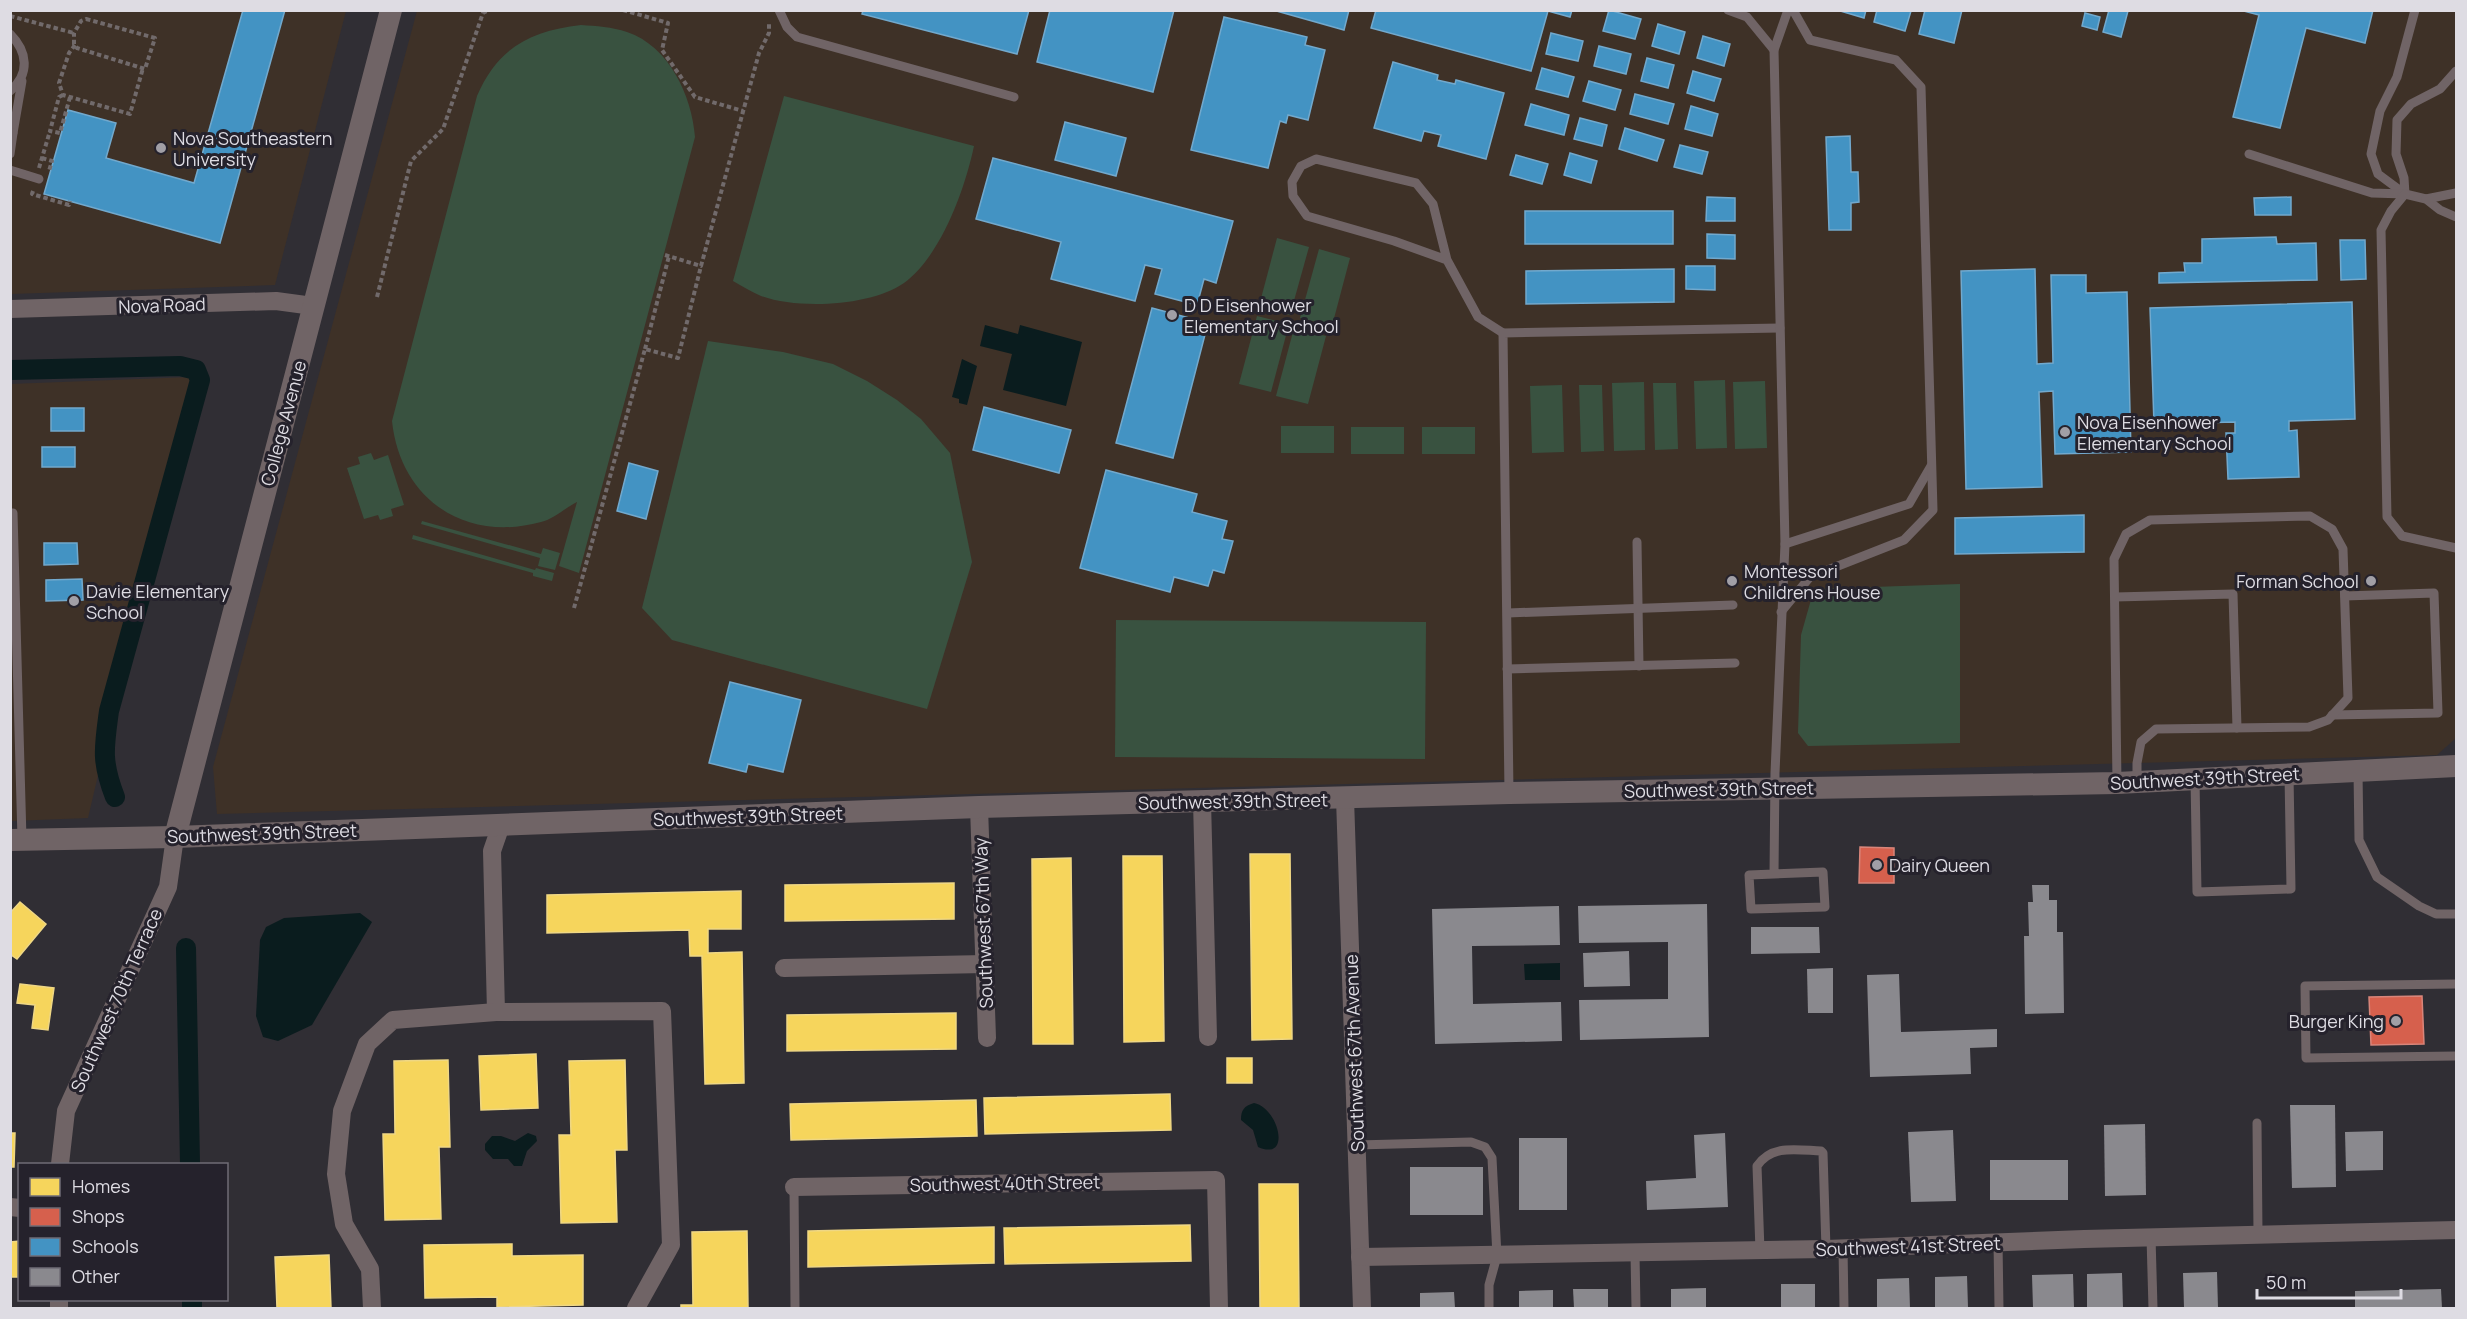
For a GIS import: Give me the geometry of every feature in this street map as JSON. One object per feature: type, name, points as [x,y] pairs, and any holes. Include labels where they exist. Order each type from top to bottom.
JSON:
[{"type":"street","name":"College Avenue","points":[[175,837],[392,10]]},
{"type":"street","name":"Nova Road","points":[[10,309],[276,301],[313,306]]},
{"type":"street","name":"Southwest 39th Street","points":[[16,840],[175,837],[979,807],[1509,793],[2127,783],[2457,766]]},
{"type":"street","name":"Southwest 67th Avenue","points":[[1345,798],[1362,1308]]},
{"type":"street","points":[[1202,801],[1208,1037]]},
{"type":"street","name":"Southwest 67th Way","points":[[979,807],[987,1038]]},
{"type":"street","points":[[496,1012],[492,851],[501,825]]},
{"type":"street","name":"Southwest 70th Terrace","points":[[60,1163],[66,1111],[168,887],[175,837]]},
{"type":"street","points":[[784,969],[985,964]]},
{"type":"street","points":[[372,1308],[370,1269],[344,1224],[336,1174],[342,1112],[368,1044],[393,1020],[496,1012],[662,1011],[671,1245],[636,1308]]},
{"type":"street","name":"Southwest 40th Street","points":[[794,1187],[1216,1180],[1219,1308]]},
{"type":"street","name":"Southwest 41st Street","points":[[1360,1257],[1760,1251],[2151,1237],[2457,1230]]},
{"type":"lane","points":[[779,10],[787,27],[797,37],[1014,96]]},
{"type":"lane","points":[[1728,10],[1747,17],[1774,50]]},
{"type":"lane","points":[[1774,874],[1775,788],[1785,544],[1774,50],[1788,10]]},
{"type":"lane","points":[[1781,612],[1810,577],[1904,540],[1933,510],[1921,87],[1896,60],[1810,40],[1793,10]]},
{"type":"lane","points":[[2405,194],[2378,174],[2371,153],[2380,111],[2397,77],[2415,10]]},
{"type":"lane","points":[[10,34],[19,42],[24,53],[25,65],[12,130],[10,154]]},
{"type":"lane","points":[[2457,71],[2440,89],[2411,104],[2397,120],[2396,154],[2404,178],[2405,194],[2391,211],[2381,230],[2387,517],[2402,536],[2457,548]]},
{"type":"lane","points":[[10,91],[23,75]]},
{"type":"lane","points":[[2249,154],[2372,193],[2405,194],[2426,199],[2457,193]]},
{"type":"lane","points":[[1448,260],[1394,241],[1307,216],[1293,196],[1292,182],[1300,166],[1316,159],[1416,183],[1433,204],[1448,260],[1478,317],[1503,333],[1780,328]]},
{"type":"lane","points":[[10,170],[38,178]]},
{"type":"lane","points":[[2426,199],[2440,210],[2457,217]]},
{"type":"lane","points":[[1503,333],[1509,793]]},
{"type":"lane","points":[[1785,544],[1909,504],[1931,466]]},
{"type":"lane","points":[[10,513],[13,513],[16,577],[20,758],[16,840]]},
{"type":"lane","points":[[2310,516],[2332,529],[2343,549],[2348,698],[2328,720],[2309,727],[2156,729],[2141,742],[2138,763],[2127,783],[2114,559],[2126,534],[2150,520],[2310,516]]},
{"type":"lane","points":[[1637,542],[1639,666]]},
{"type":"lane","points":[[2332,715],[2438,713],[2434,593],[2345,596]]},
{"type":"lane","points":[[2115,597],[2233,594],[2237,728]]},
{"type":"lane","points":[[1508,613],[1733,605]]},
{"type":"lane","points":[[1507,669],[1735,663]]},
{"type":"lane","points":[[10,748],[20,758]]},
{"type":"lane","points":[[2358,770],[2359,840],[2377,877],[2419,906],[2436,914],[2457,914]]},
{"type":"lane","points":[[2195,779],[2197,892],[2291,889],[2289,774]]},
{"type":"lane","points":[[1823,872],[1825,907],[1751,909],[1749,875],[1774,874],[1823,872]]},
{"type":"lane","points":[[2457,984],[2305,986],[2306,1058],[2457,1056]]},
{"type":"lane","points":[[2257,1123],[2258,1234]]},
{"type":"lane","points":[[1358,1145],[1471,1142],[1485,1147],[1492,1158],[1497,1256],[1489,1285],[1489,1308]]},
{"type":"lane","points":[[1760,1251],[1757,1166],[1774,1150],[1821,1151],[1844,1308]]},
{"type":"lane","points":[[794,1187],[795,1308]]},
{"type":"lane","points":[[2151,1237],[2152,1308]]},
{"type":"lane","points":[[1998,1242],[1999,1308]]},
{"type":"lane","points":[[1635,1254],[1636,1308]]},
{"type":"path","points":[[377,297],[411,161],[443,129],[483,13],[489,10]]},
{"type":"path","points":[[623,10],[668,23],[662,50],[695,98],[743,111]]},
{"type":"path","points":[[10,16],[74,33]]},
{"type":"path","points":[[63,95],[58,83],[69,53],[75,45],[74,33],[81,21],[86,19],[155,38],[146,69],[82,51],[75,45]]},
{"type":"path","points":[[645,349],[678,358],[759,53],[769,33],[769,19]]},
{"type":"path","points":[[70,201],[69,205],[32,194],[59,97],[70,96],[130,114],[143,68]]},
{"type":"path","points":[[50,131],[60,134],[70,96]]},
{"type":"path","points":[[574,608],[645,349],[667,255],[701,266]]},
{"type":"shaded area","name":"Nova Southeastern University","points":[[10,11],[346,11],[275,285],[11,294]]},
{"type":"shaded area","points":[[417,11],[2456,11],[2456,738],[2437,755],[217,814],[213,767]]},
{"type":"shaded area","points":[[985,325],[1018,334],[1020,325],[1082,342],[1066,406],[1003,390],[1012,354],[980,346]]},
{"type":"shaded area","points":[[962,359],[977,366],[967,405],[959,403],[959,399],[952,397]]},
{"type":"shaded area","name":"Davie Elementary School","points":[[191,377],[88,818],[11,821],[10,384]]},
{"type":"shaded area","points":[[360,913],[372,922],[312,1025],[278,1041],[263,1037],[256,1016],[260,940],[266,927],[284,918]]},
{"type":"shaded area","points":[[1560,963],[1560,980],[1525,980],[1524,964]]},
{"type":"shaded area","points":[[1254,1103],[1263,1107],[1275,1123],[1278,1141],[1275,1147],[1269,1150],[1258,1147],[1253,1130],[1241,1120],[1244,1109]]},
{"type":"shaded area","points":[[528,1133],[536,1136],[537,1141],[527,1151],[522,1166],[514,1166],[508,1159],[493,1159],[485,1150],[485,1144],[492,1136],[501,1136],[515,1141]]},
{"type":"green space","points":[[581,25],[627,32],[642,39],[655,49],[676,74],[683,89],[693,121],[695,137],[579,573],[559,566],[577,502],[546,521],[513,527],[487,526],[463,520],[441,509],[423,493],[408,473],[398,449],[392,421],[477,96],[485,79],[495,65],[518,44],[547,32]]},
{"type":"green space","points":[[784,96],[974,146],[950,220],[929,256],[904,283],[873,297],[814,304],[795,303],[761,296],[733,281]]},
{"type":"green space","points":[[1277,238],[1309,247],[1290,315],[1259,306]]},
{"type":"green space","points":[[1319,249],[1350,258],[1332,326],[1300,318]]},
{"type":"green space","points":[[1257,316],[1289,324],[1271,392],[1239,384]]},
{"type":"green space","points":[[1294,328],[1326,336],[1308,404],[1276,396]]},
{"type":"green space","points":[[708,341],[783,352],[833,364],[867,381],[897,400],[921,419],[950,453],[972,562],[927,709],[672,640],[642,608]]},
{"type":"green space","points":[[1725,380],[1727,448],[1696,449],[1694,381]]},
{"type":"green space","points":[[1765,381],[1767,448],[1735,449],[1733,382]]},
{"type":"green space","points":[[1644,382],[1645,450],[1614,451],[1612,383]]},
{"type":"green space","points":[[1653,383],[1676,383],[1678,449],[1655,450]]},
{"type":"green space","points":[[1562,385],[1564,452],[1532,453],[1530,386]]},
{"type":"green space","points":[[1579,385],[1602,385],[1604,451],[1581,452]]},
{"type":"green space","points":[[1281,426],[1334,426],[1334,453],[1281,453]]},
{"type":"green space","points":[[1351,427],[1404,427],[1404,454],[1351,454]]},
{"type":"green space","points":[[1422,427],[1475,427],[1475,454],[1422,454]]},
{"type":"green space","points":[[371,453],[374,460],[388,455],[404,505],[391,509],[393,516],[380,520],[378,515],[364,519],[347,468],[360,464],[358,457]]},
{"type":"green space","points":[[422,521],[541,554],[543,548],[560,553],[555,570],[538,566],[540,558],[421,524]]},
{"type":"green space","points":[[413,535],[535,570],[536,568],[554,573],[552,581],[533,576],[533,573],[412,539]]},
{"type":"green space","points":[[1960,584],[1960,743],[1808,746],[1798,733],[1801,635],[1814,589]]},
{"type":"green space","points":[[1116,620],[1426,622],[1425,759],[1115,757]]},
{"type":"building: Homes","points":[[1250,854],[1290,854],[1292,1039],[1252,1040]]},
{"type":"building: Homes","points":[[1123,856],[1162,856],[1164,1041],[1124,1042]]},
{"type":"building: Homes","points":[[1071,858],[1073,1044],[1033,1044],[1032,859]]},
{"type":"building: Homes","points":[[954,883],[954,919],[785,921],[785,885]]},
{"type":"building: Homes","points":[[741,891],[741,929],[708,929],[708,953],[742,952],[744,1083],[705,1084],[702,956],[690,956],[689,930],[547,933],[547,895]]},
{"type":"building: Homes","points":[[20,902],[46,924],[17,959],[10,954],[10,913]]},
{"type":"building: Homes","points":[[20,984],[54,988],[48,1030],[32,1028],[35,1005],[17,1003]]},
{"type":"building: Homes","points":[[956,1013],[956,1049],[787,1051],[787,1015]]},
{"type":"building: Homes","points":[[536,1054],[538,1108],[481,1110],[479,1056]]},
{"type":"building: Homes","points":[[1227,1058],[1252,1058],[1252,1083],[1227,1083]]},
{"type":"building: Homes","points":[[448,1060],[450,1147],[439,1147],[441,1219],[385,1220],[383,1134],[395,1134],[394,1061]]},
{"type":"building: Homes","points":[[625,1060],[627,1150],[615,1150],[617,1222],[561,1223],[559,1135],[571,1135],[569,1061]]},
{"type":"building: Homes","points":[[1170,1094],[1171,1130],[985,1134],[984,1098]]},
{"type":"building: Homes","points":[[976,1100],[977,1136],[791,1140],[790,1104]]},
{"type":"building: Homes","points":[[10,1133],[15,1133],[14,1167],[10,1167]]},
{"type":"building: Homes","points":[[1259,1184],[1298,1184],[1299,1308],[1260,1308]]},
{"type":"building: Homes","points":[[1190,1225],[1191,1261],[1005,1264],[1004,1228]]},
{"type":"building: Homes","points":[[994,1227],[994,1263],[808,1267],[808,1231]]},
{"type":"building: Homes","points":[[747,1231],[748,1308],[681,1308],[681,1305],[693,1305],[692,1232]]},
{"type":"building: Homes","points":[[18,1241],[18,1277],[10,1277],[10,1242]]},
{"type":"building: Homes","points":[[512,1244],[512,1256],[583,1255],[583,1305],[497,1307],[497,1297],[425,1298],[424,1245]]},
{"type":"building: Homes","points":[[329,1255],[331,1308],[277,1308],[275,1257]]},
{"type":"building: Shops","name":"Dairy Queen","points":[[1860,847],[1894,848],[1894,883],[1859,883]]},
{"type":"building: Shops","name":"Burger King","points":[[2422,996],[2424,1044],[2371,1045],[2369,997]]},
{"type":"building: Schools","points":[[243,10],[285,10],[220,243],[44,194],[68,110],[116,123],[106,158],[194,183]]},
{"type":"building: Schools","points":[[863,10],[1029,10],[1017,54],[862,14]]},
{"type":"building: Schools","points":[[1050,10],[1174,10],[1153,92],[1037,62]]},
{"type":"building: Schools","points":[[1273,10],[1349,10],[1344,30]]},
{"type":"building: Schools","points":[[1376,10],[1572,10],[1570,17],[1548,11],[1531,71],[1371,28]]},
{"type":"building: Schools","points":[[1609,10],[1641,19],[1635,39],[1603,31]]},
{"type":"building: Schools","points":[[1837,10],[1866,10],[1864,18]]},
{"type":"building: Schools","points":[[1877,10],[1911,11],[1905,31],[1874,22]]},
{"type":"building: Schools","points":[[1925,10],[1962,10],[1954,43],[1919,34]]},
{"type":"building: Schools","points":[[2109,10],[2128,11],[2121,37],[2103,32]]},
{"type":"building: Schools","points":[[2240,10],[2373,10],[2365,43],[2306,28],[2280,128],[2233,117],[2259,15]]},
{"type":"building: Schools","points":[[2085,13],[2100,17],[2097,30],[2082,26]]},
{"type":"building: Schools","points":[[1224,17],[1307,37],[1305,45],[1325,50],[1308,120],[1288,115],[1286,123],[1280,121],[1268,168],[1191,150]]},
{"type":"building: Schools","points":[[1658,24],[1685,32],[1679,54],[1652,46]]},
{"type":"building: Schools","points":[[1551,33],[1583,41],[1578,61],[1546,54]]},
{"type":"building: Schools","points":[[1703,36],[1730,44],[1724,66],[1697,58]]},
{"type":"building: Schools","points":[[1599,46],[1631,54],[1626,74],[1594,66]]},
{"type":"building: Schools","points":[[1647,58],[1674,65],[1668,88],[1641,81]]},
{"type":"building: Schools","points":[[1393,62],[1438,75],[1437,80],[1455,84],[1456,80],[1504,93],[1486,159],[1438,146],[1441,135],[1424,131],[1421,141],[1374,128]]},
{"type":"building: Schools","points":[[1542,68],[1574,77],[1568,97],[1536,89]]},
{"type":"building: Schools","points":[[1693,71],[1721,79],[1714,101],[1687,93]]},
{"type":"building: Schools","points":[[1589,81],[1621,90],[1615,110],[1583,101]]},
{"type":"building: Schools","points":[[1635,94],[1674,104],[1668,124],[1630,114]]},
{"type":"building: Schools","points":[[1531,104],[1569,115],[1564,135],[1525,125]]},
{"type":"building: Schools","points":[[1691,106],[1718,114],[1712,136],[1685,129]]},
{"type":"building: Schools","points":[[1580,118],[1607,125],[1602,146],[1574,139]]},
{"type":"building: Schools","points":[[1065,122],[1126,138],[1116,176],[1055,160]]},
{"type":"building: Schools","points":[[1625,128],[1664,140],[1657,161],[1619,149]]},
{"type":"building: Schools","points":[[1850,136],[1851,172],[1858,172],[1859,202],[1851,203],[1851,230],[1829,230],[1826,137]]},
{"type":"building: Schools","points":[[1680,145],[1708,152],[1702,174],[1674,167]]},
{"type":"building: Schools","points":[[1570,153],[1597,161],[1591,183],[1564,175]]},
{"type":"building: Schools","points":[[1516,155],[1548,164],[1542,184],[1510,175]]},
{"type":"building: Schools","points":[[993,158],[1233,221],[1216,283],[1204,279],[1197,305],[1155,294],[1162,269],[1145,265],[1135,301],[1051,279],[1061,242],[976,219]]},
{"type":"building: Schools","points":[[1707,197],[1735,198],[1735,221],[1706,221]]},
{"type":"building: Schools","points":[[2291,197],[2291,215],[2255,215],[2254,198]]},
{"type":"building: Schools","points":[[1525,211],[1673,211],[1673,244],[1525,244]]},
{"type":"building: Schools","points":[[1707,234],[1735,235],[1735,259],[1707,258]]},
{"type":"building: Schools","points":[[2276,237],[2277,244],[2316,243],[2317,280],[2159,283],[2159,273],[2185,272],[2184,263],[2202,263],[2202,239]]},
{"type":"building: Schools","points":[[2340,240],[2365,240],[2366,279],[2341,280]]},
{"type":"building: Schools","points":[[1686,266],[1715,266],[1715,290],[1686,289]]},
{"type":"building: Schools","points":[[1674,269],[1674,302],[1526,304],[1526,271]]},
{"type":"building: Schools","points":[[2035,269],[2037,364],[2053,363],[2051,275],[2086,275],[2086,293],[2127,292],[2131,452],[2055,454],[2053,391],[2039,392],[2042,487],[1966,489],[1961,271]]},
{"type":"building: Schools","points":[[2352,302],[2355,419],[2289,421],[2289,431],[2297,430],[2299,477],[2228,479],[2226,433],[2235,433],[2235,422],[2154,424],[2150,308]]},
{"type":"building: Schools","points":[[1152,308],[1208,323],[1173,458],[1116,443]]},
{"type":"building: Schools","points":[[984,407],[1071,430],[1059,473],[973,450]]},
{"type":"building: Schools","points":[[51,408],[84,408],[84,431],[51,431]]},
{"type":"building: Schools","points":[[42,447],[75,447],[75,467],[42,467]]},
{"type":"building: Schools","points":[[629,463],[658,471],[646,519],[617,511]]},
{"type":"building: Schools","points":[[1106,470],[1197,494],[1192,512],[1227,521],[1222,539],[1233,541],[1224,573],[1213,570],[1208,586],[1174,577],[1170,592],[1080,568]]},
{"type":"building: Schools","points":[[2084,515],[2084,552],[1955,554],[1955,518]]},
{"type":"building: Schools","points":[[44,543],[77,543],[78,564],[44,565]]},
{"type":"building: Schools","points":[[82,579],[83,600],[46,601],[46,580]]},
{"type":"building: Schools","points":[[730,682],[801,700],[783,772],[748,764],[746,772],[709,763]]},
{"type":"building: Other","points":[[2032,885],[2049,885],[2049,900],[2057,900],[2057,932],[2063,932],[2064,1013],[2025,1014],[2024,936],[2029,936],[2028,902],[2033,902]]},
{"type":"building: Other","points":[[1707,904],[1709,1037],[1580,1040],[1579,1000],[1668,999],[1668,942],[1579,943],[1578,906]]},
{"type":"building: Other","points":[[1559,906],[1560,945],[1472,946],[1473,1004],[1561,1002],[1562,1041],[1435,1044],[1432,909]]},
{"type":"building: Other","points":[[1751,927],[1819,927],[1820,953],[1751,954]]},
{"type":"building: Other","points":[[1629,951],[1630,986],[1584,987],[1583,953]]},
{"type":"building: Other","points":[[1833,968],[1833,1013],[1808,1013],[1807,969]]},
{"type":"building: Other","points":[[1899,974],[1901,1032],[1997,1029],[1997,1047],[1970,1048],[1971,1074],[1870,1077],[1867,975]]},
{"type":"building: Other","points":[[2290,1105],[2335,1105],[2336,1187],[2292,1188]]},
{"type":"building: Other","points":[[2145,1124],[2146,1195],[2105,1196],[2104,1125]]},
{"type":"building: Other","points":[[1953,1130],[1956,1201],[1911,1202],[1908,1132]]},
{"type":"building: Other","points":[[2383,1131],[2383,1170],[2346,1171],[2345,1132]]},
{"type":"building: Other","points":[[1725,1133],[1728,1207],[1647,1210],[1646,1181],[1696,1178],[1694,1135]]},
{"type":"building: Other","points":[[1519,1138],[1567,1138],[1567,1210],[1519,1210]]},
{"type":"building: Other","points":[[1990,1160],[2068,1160],[2068,1200],[1990,1200]]},
{"type":"building: Other","points":[[1410,1167],[1483,1167],[1483,1215],[1410,1215]]},
{"type":"building: Other","points":[[2217,1272],[2218,1308],[2184,1308],[2183,1273]]},
{"type":"building: Other","points":[[2122,1273],[2123,1308],[2087,1308],[2087,1274]]},
{"type":"building: Other","points":[[2073,1274],[2074,1308],[2033,1308],[2032,1275]]},
{"type":"building: Other","points":[[1967,1276],[1968,1308],[1935,1308],[1935,1277]]},
{"type":"building: Other","points":[[1909,1278],[1910,1308],[1877,1308],[1877,1279]]},
{"type":"building: Other","points":[[1781,1284],[1815,1284],[1815,1308],[1781,1308]]},
{"type":"building: Other","points":[[1706,1288],[1706,1308],[1671,1308],[1671,1289]]},
{"type":"building: Other","points":[[1573,1289],[1608,1289],[1608,1308],[1574,1308]]},
{"type":"building: Other","points":[[2441,1289],[2442,1308],[2355,1308],[2355,1291]]},
{"type":"building: Other","points":[[1553,1290],[1553,1308],[1519,1308],[1519,1291]]},
{"type":"building: Other","points":[[1454,1292],[1455,1308],[1420,1308],[1420,1293]]},
{"type":"waterway","points":[[10,370],[180,366],[196,370],[200,380],[109,711],[105,754],[107,774],[115,797]]},
{"type":"waterway","points":[[186,948],[190,1163]]},
{"type":"waterway","points":[[192,1301],[192,1308]]},
{"type":"place","name":"Nova Southeastern University","points":[[161,148]]},
{"type":"place","name":"D D Eisenhower Elementary School","points":[[1172,315]]},
{"type":"place","name":"Nova Eisenhower Elementary School","points":[[2065,432]]},
{"type":"place","name":"Montessori Childrens House","points":[[1732,581]]},
{"type":"place","name":"Forman School","points":[[2371,581]]},
{"type":"place","name":"Davie Elementary School","points":[[74,601]]},
{"type":"place","name":"Dairy Queen","points":[[1877,865]]},
{"type":"place","name":"Burger King","points":[[2396,1021]]}]
